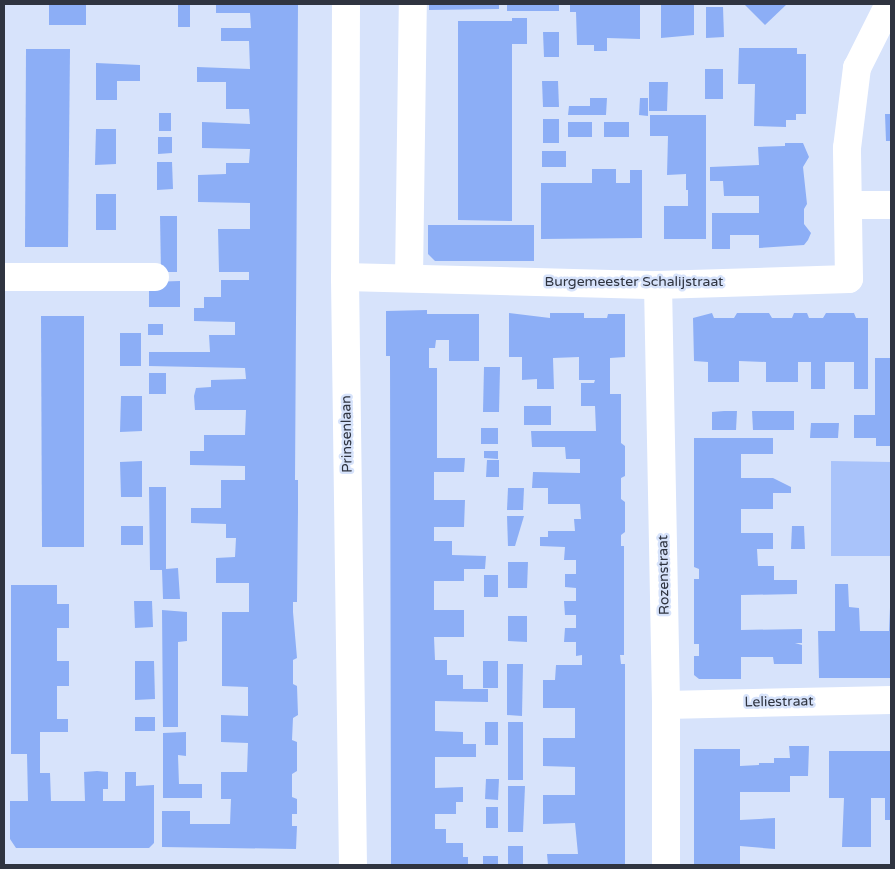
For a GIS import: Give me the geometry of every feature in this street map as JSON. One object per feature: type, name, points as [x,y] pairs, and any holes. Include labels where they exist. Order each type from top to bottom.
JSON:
[{"type":"street","name":"Prinsenlaan","points":[[346,4],[345,277],[353,865]]},
{"type":"street","points":[[409,278],[413,4]]},
{"type":"street","name":"Burgemeester Schalijstraat","points":[[345,277],[658,284],[849,279],[847,148],[857,68],[889,4]]},
{"type":"street","points":[[848,205],[891,205]]},
{"type":"street","points":[[4,277],[155,277]]},
{"type":"street","name":"Rozenstraat","points":[[658,284],[666,705],[666,865]]},
{"type":"street","name":"Leliestraat","points":[[666,705],[891,700]]},
{"type":"shaded area","points":[[831,461],[891,462],[891,556],[831,556]]},
{"type":"building","points":[[49,4],[86,4],[86,25],[49,25]]},
{"type":"building","points":[[178,4],[190,4],[190,27],[178,27]]},
{"type":"building","points":[[216,4],[298,4],[295,480],[298,480],[298,511],[297,602],[293,602],[297,658],[293,660],[293,684],[297,686],[298,715],[293,718],[292,740],[297,742],[297,771],[292,774],[292,797],[297,799],[297,814],[292,814],[292,826],[297,826],[296,849],[162,847],[162,811],[190,811],[190,824],[230,824],[231,799],[221,799],[221,772],[247,772],[248,743],[221,742],[221,715],[248,716],[248,687],[222,686],[222,612],[249,612],[249,583],[216,583],[216,558],[235,557],[236,538],[226,538],[226,524],[191,523],[191,508],[221,508],[221,480],[245,480],[245,466],[190,465],[190,451],[204,451],[204,435],[245,435],[246,410],[195,410],[194,396],[196,388],[211,387],[211,380],[246,379],[245,368],[149,366],[149,352],[210,352],[209,335],[235,335],[235,322],[194,321],[194,308],[204,308],[204,297],[221,297],[221,280],[249,280],[249,272],[219,272],[218,229],[250,229],[250,203],[198,202],[198,175],[226,174],[226,163],[249,163],[250,149],[202,148],[202,122],[250,124],[249,109],[226,109],[226,82],[197,82],[197,67],[250,69],[249,41],[221,41],[221,28],[251,28],[250,13],[216,13]]},
{"type":"building","points":[[429,4],[499,4],[499,9],[429,10]]},
{"type":"building","points":[[507,4],[559,4],[559,11],[507,11]]},
{"type":"building","points":[[570,4],[640,4],[640,39],[607,38],[607,51],[594,51],[594,45],[577,45],[576,12],[570,12]]},
{"type":"building","points":[[661,4],[694,4],[694,35],[661,38]]},
{"type":"building","points":[[744,4],[787,4],[765,25]]},
{"type":"building","points":[[706,7],[723,7],[724,37],[706,38]]},
{"type":"building","points":[[512,18],[527,18],[527,44],[512,44],[512,221],[458,220],[458,21],[512,21]]},
{"type":"building","points":[[543,32],[559,32],[559,57],[544,57]]},
{"type":"building","points":[[739,48],[797,48],[797,54],[806,54],[806,114],[796,114],[796,120],[786,120],[786,127],[754,126],[755,84],[738,84]]},
{"type":"building","points":[[26,49],[70,49],[68,247],[25,247]]},
{"type":"building","points":[[96,63],[140,65],[140,81],[117,81],[117,100],[96,100]]},
{"type":"building","points":[[705,69],[723,69],[723,99],[705,99]]},
{"type":"building","points":[[542,81],[558,81],[559,107],[543,107]]},
{"type":"building","points":[[649,82],[668,82],[667,111],[649,111]]},
{"type":"building","points":[[590,98],[607,98],[606,115],[568,115],[569,106],[590,106]]},
{"type":"building","points":[[640,98],[648,98],[648,116],[639,115]]},
{"type":"building","points":[[159,113],[171,113],[171,131],[159,131]]},
{"type":"building","points":[[885,114],[891,114],[891,141],[886,141]]},
{"type":"building","points":[[650,115],[706,115],[706,239],[664,239],[664,206],[688,206],[688,190],[686,190],[686,174],[667,175],[668,136],[650,136]]},
{"type":"building","points":[[543,119],[559,119],[559,143],[543,143]]},
{"type":"building","points":[[568,122],[592,122],[592,137],[568,137]]},
{"type":"building","points":[[604,122],[629,122],[629,137],[604,137]]},
{"type":"building","points":[[96,129],[116,129],[116,164],[95,165]]},
{"type":"building","points":[[158,137],[172,137],[172,153],[158,154]]},
{"type":"building","points":[[785,143],[803,143],[809,157],[803,167],[807,204],[804,209],[804,224],[811,233],[808,240],[804,245],[759,248],[759,235],[730,235],[730,249],[712,249],[712,213],[759,213],[759,196],[724,196],[723,181],[710,181],[710,167],[759,165],[758,147],[785,146]]},
{"type":"building","points":[[542,151],[566,151],[566,167],[542,167]]},
{"type":"building","points":[[157,162],[172,162],[173,189],[157,190]]},
{"type":"building","points":[[592,169],[616,169],[616,183],[630,183],[630,170],[642,170],[642,238],[541,239],[541,183],[592,183]]},
{"type":"building","points":[[96,194],[116,194],[116,230],[96,230]]},
{"type":"building","points":[[160,216],[177,216],[177,272],[161,272]]},
{"type":"building","points":[[428,225],[534,225],[534,261],[435,261],[428,254]]},
{"type":"building","points":[[180,281],[180,307],[149,307],[149,282]]},
{"type":"building","points":[[427,310],[427,314],[479,314],[479,361],[449,361],[449,340],[436,340],[435,348],[429,348],[429,368],[437,368],[437,458],[465,458],[464,472],[434,472],[434,500],[465,500],[464,527],[434,527],[434,541],[452,541],[452,555],[486,556],[485,569],[464,569],[464,581],[434,581],[434,610],[464,610],[464,637],[434,637],[435,660],[447,660],[447,675],[463,675],[463,689],[488,689],[488,702],[435,701],[435,731],[463,732],[463,744],[476,744],[476,757],[435,757],[435,788],[463,787],[463,802],[456,802],[456,814],[435,814],[435,829],[446,829],[446,843],[463,843],[463,857],[468,857],[468,865],[391,865],[390,356],[386,356],[386,311]]},
{"type":"building","points":[[509,313],[550,318],[550,313],[584,313],[584,318],[607,318],[608,314],[625,314],[625,357],[610,358],[610,394],[621,394],[621,443],[625,446],[625,476],[621,478],[621,499],[625,502],[625,532],[621,535],[621,546],[624,546],[624,655],[620,655],[621,664],[625,664],[625,865],[548,865],[547,854],[578,854],[575,823],[543,824],[543,795],[575,795],[575,767],[543,766],[543,738],[575,738],[575,708],[543,708],[543,680],[555,680],[556,665],[582,665],[582,655],[576,656],[576,642],[564,642],[565,628],[576,628],[576,615],[565,615],[564,601],[576,601],[576,588],[565,587],[565,574],[576,574],[576,560],[564,560],[565,547],[540,546],[540,537],[548,537],[548,531],[575,531],[574,519],[581,519],[580,504],[548,504],[548,488],[532,488],[533,472],[580,473],[580,459],[566,459],[565,447],[532,447],[531,431],[596,431],[595,406],[581,406],[581,383],[594,383],[595,380],[579,380],[579,357],[553,358],[554,389],[537,389],[537,379],[522,380],[522,357],[509,357]]},
{"type":"building","points":[[712,313],[714,318],[734,318],[737,313],[769,313],[772,318],[792,318],[794,313],[807,313],[809,318],[823,318],[826,313],[854,313],[856,318],[868,318],[868,389],[854,389],[854,362],[825,362],[825,389],[811,389],[811,362],[798,362],[798,382],[766,382],[766,362],[739,361],[739,382],[708,382],[708,362],[694,361],[693,318]]},
{"type":"building","points":[[41,316],[84,316],[84,547],[42,547]]},
{"type":"building","points":[[148,324],[163,324],[163,335],[148,335]]},
{"type":"building","points":[[120,333],[141,333],[141,366],[120,366]]},
{"type":"building","points":[[875,358],[891,358],[891,446],[876,446],[876,438],[854,438],[854,415],[875,415]]},
{"type":"building","points":[[484,367],[500,367],[499,412],[483,412]]},
{"type":"building","points":[[149,373],[166,373],[166,394],[149,394]]},
{"type":"building","points":[[121,396],[142,396],[142,431],[120,432]]},
{"type":"building","points":[[524,406],[551,406],[551,425],[524,425]]},
{"type":"building","points":[[737,411],[736,430],[712,430],[712,412]]},
{"type":"building","points":[[752,411],[794,411],[794,430],[753,430]]},
{"type":"building","points":[[811,423],[839,423],[838,438],[810,438]]},
{"type":"building","points":[[481,428],[498,428],[498,444],[481,444]]},
{"type":"building","points":[[694,438],[773,438],[773,454],[741,454],[741,478],[773,478],[791,487],[791,493],[773,493],[773,509],[741,509],[741,533],[773,533],[773,549],[757,549],[758,566],[774,566],[774,580],[797,580],[797,594],[741,595],[741,630],[802,629],[802,643],[795,643],[802,645],[802,664],[774,664],[773,657],[741,657],[741,679],[699,679],[694,675],[694,656],[699,656],[699,644],[694,644],[694,579],[699,579],[699,569],[694,567]]},
{"type":"building","points":[[484,451],[498,451],[498,459],[484,458]]},
{"type":"building","points":[[487,460],[499,460],[499,477],[486,477]]},
{"type":"building","points":[[142,461],[142,497],[121,497],[120,462]]},
{"type":"building","points":[[149,487],[166,487],[166,569],[178,568],[180,599],[163,599],[162,570],[150,570]]},
{"type":"building","points":[[508,488],[524,488],[523,510],[507,510]]},
{"type":"building","points":[[507,516],[524,516],[515,546],[508,546]]},
{"type":"building","points":[[121,526],[143,526],[143,545],[121,545]]},
{"type":"building","points":[[792,526],[804,526],[805,549],[791,549]]},
{"type":"building","points":[[508,562],[528,562],[527,588],[508,588]]},
{"type":"building","points":[[484,575],[498,575],[498,597],[484,597]]},
{"type":"building","points":[[835,584],[848,584],[849,607],[859,608],[860,631],[889,631],[891,584],[891,678],[819,678],[818,631],[835,631]]},
{"type":"building","points":[[11,585],[57,585],[57,604],[69,604],[69,628],[57,628],[57,661],[69,661],[69,686],[57,686],[57,719],[68,719],[68,732],[40,732],[40,773],[50,773],[51,801],[85,801],[84,772],[97,771],[108,772],[108,789],[103,789],[103,801],[125,801],[125,772],[136,772],[136,786],[154,785],[154,843],[149,848],[16,848],[10,839],[10,801],[28,801],[27,754],[11,754]]},
{"type":"building","points":[[134,601],[152,601],[153,627],[135,628]]},
{"type":"building","points":[[162,610],[187,612],[187,641],[178,642],[178,727],[163,727]]},
{"type":"building","points":[[508,616],[527,616],[527,642],[508,641]]},
{"type":"building","points":[[135,661],[154,661],[155,699],[135,700]]},
{"type":"building","points":[[483,661],[498,661],[498,688],[483,688]]},
{"type":"building","points":[[507,664],[523,664],[522,716],[507,715]]},
{"type":"building","points":[[135,717],[155,717],[155,731],[135,731]]},
{"type":"building","points":[[485,722],[498,722],[498,745],[485,745]]},
{"type":"building","points":[[508,722],[523,722],[523,780],[508,780]]},
{"type":"building","points":[[186,732],[186,756],[178,755],[179,784],[202,784],[202,798],[163,798],[163,733]]},
{"type":"building","points":[[789,746],[809,746],[808,776],[790,776],[790,792],[740,792],[740,820],[775,818],[775,849],[740,846],[740,865],[694,865],[694,749],[740,749],[740,766],[774,763],[774,758],[790,758]]},
{"type":"building","points":[[829,751],[891,751],[891,820],[885,820],[885,798],[871,798],[871,847],[842,847],[844,798],[829,798]]},
{"type":"building","points":[[486,779],[499,779],[498,800],[485,799]]},
{"type":"building","points":[[508,786],[525,786],[523,832],[508,832]]},
{"type":"building","points":[[486,807],[498,807],[498,828],[486,828]]},
{"type":"building","points":[[508,846],[523,846],[523,865],[508,865]]},
{"type":"building","points":[[483,856],[498,856],[498,865],[483,865]]}]
